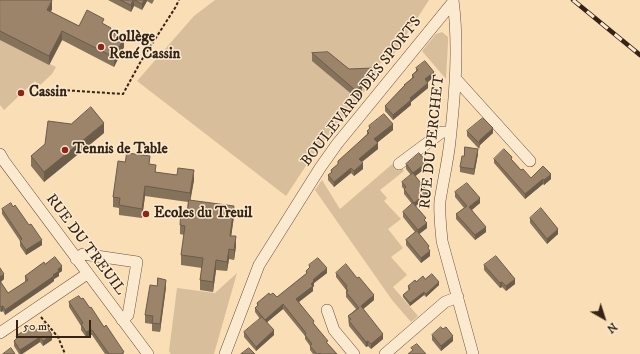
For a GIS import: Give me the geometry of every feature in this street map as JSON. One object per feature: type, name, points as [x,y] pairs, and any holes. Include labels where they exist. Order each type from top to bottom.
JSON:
[{"type":"street","name":"RUE DU PERCHET","points":[[453,1],[456,35],[455,78],[451,132],[440,203],[440,223],[442,241],[473,354]]},
{"type":"street","name":"BOULEVARD DES SPORTS","points":[[225,354],[259,265],[320,168],[336,144],[453,1]]},
{"type":"street","points":[[455,78],[530,161]]},
{"type":"street","points":[[400,164],[442,132],[451,132]]},
{"type":"street","name":"RUE DU TREUIL","points":[[0,154],[87,274],[148,354]]},
{"type":"street","points":[[76,259],[83,254],[138,262],[128,315],[122,320]]},
{"type":"street","points":[[0,333],[87,274]]},
{"type":"street","points":[[385,354],[445,302],[458,297]]},
{"type":"street","points":[[327,310],[334,330],[354,354]]},
{"type":"path","points":[[62,90],[123,94],[141,61],[175,8],[178,0]]},
{"type":"path","points":[[36,310],[58,337],[65,354]]},
{"type":"shaded area","points":[[0,0],[43,0],[52,9],[47,19],[68,30],[50,64],[56,67],[52,74],[39,86],[35,81],[4,110],[0,105]]},
{"type":"shaded area","points":[[215,0],[429,0],[392,57],[375,66],[377,76],[317,149],[286,196],[137,81],[194,16]]},
{"type":"shaded area","points":[[442,32],[448,37],[446,79],[422,51],[436,34]]},
{"type":"shaded area","points":[[397,160],[404,171],[380,190],[387,198],[384,201],[401,219],[388,229],[403,248],[391,257],[407,275],[393,287],[418,316],[411,322],[392,300],[315,190],[322,180],[340,209]]},
{"type":"shaded area","points":[[237,273],[214,354],[171,354],[169,351],[177,288],[215,293]]},
{"type":"building","points":[[0,0],[52,0],[47,10],[79,26],[87,10],[104,19],[102,23],[111,28],[110,31],[124,38],[114,57],[62,31],[49,56],[0,31]]},
{"type":"building","points":[[121,0],[133,0],[131,5]]},
{"type":"building","points":[[135,0],[144,0],[142,4]]},
{"type":"building","points":[[328,52],[349,69],[374,68],[362,81],[362,85],[355,90],[312,53]]},
{"type":"building","points":[[425,61],[434,72],[425,79],[428,83],[393,115],[385,106],[404,85],[414,77],[412,75],[418,70],[416,68]]},
{"type":"building","name":"Tennis de Table","points":[[91,107],[104,123],[44,172],[31,156],[45,144],[48,121],[71,124]]},
{"type":"building","points":[[384,114],[393,124],[374,139],[378,143],[359,159],[363,163],[354,171],[351,168],[334,182],[328,175],[332,172],[331,170],[338,164],[338,161],[369,133],[367,131],[370,128],[369,126]]},
{"type":"building","points":[[483,118],[493,128],[480,140],[479,143],[467,131]]},
{"type":"building","points":[[465,147],[478,149],[474,169],[460,167],[462,156],[464,156]]},
{"type":"building","points":[[504,149],[521,170],[523,169],[531,178],[543,166],[551,174],[525,194],[494,159]]},
{"type":"building","points":[[127,153],[150,156],[149,164],[156,165],[155,172],[177,175],[178,168],[194,170],[190,193],[145,186],[142,209],[119,205],[120,198],[113,197],[118,161],[125,162]]},
{"type":"building","points":[[419,153],[427,162],[413,173],[406,164]]},
{"type":"building","points":[[413,173],[428,192],[414,203],[404,189],[406,187],[402,182]]},
{"type":"building","points":[[467,183],[480,198],[469,207],[486,227],[475,235],[456,214],[467,206],[455,192]]},
{"type":"building","points":[[189,200],[234,206],[230,236],[236,236],[234,250],[229,249],[227,262],[216,260],[213,282],[200,280],[203,258],[181,255],[185,226],[180,225],[181,211],[187,212]]},
{"type":"building","points":[[11,203],[13,207],[15,205],[29,225],[31,224],[42,240],[26,250],[20,241],[22,239],[2,209]]},
{"type":"building","points":[[413,203],[426,218],[424,220],[427,223],[418,230],[403,212]]},
{"type":"building","points":[[541,208],[558,229],[547,239],[530,218]]},
{"type":"building","points":[[417,231],[429,246],[428,248],[430,251],[421,258],[406,240]]},
{"type":"building","points":[[496,256],[515,279],[506,286],[502,282],[500,283],[484,265]]},
{"type":"building","points":[[55,257],[62,266],[58,269],[59,271],[53,275],[54,276],[5,310],[3,306],[0,306],[0,281],[8,293],[28,280],[25,276],[44,262],[45,264]]},
{"type":"building","points":[[318,258],[327,268],[313,280],[314,281],[311,284],[313,286],[296,299],[328,341],[326,342],[337,354],[317,354],[310,346],[312,344],[305,335],[306,333],[283,304],[265,320],[255,308],[258,305],[257,303],[269,293],[270,295],[273,293],[277,297],[307,273],[306,271],[310,267],[309,265]]},
{"type":"building","points":[[346,264],[357,278],[359,277],[374,295],[361,306],[383,334],[371,344],[368,341],[366,342],[349,321],[351,319],[348,316],[359,308],[346,292],[348,291],[346,288],[347,286],[336,273]]},
{"type":"building","points":[[0,268],[4,274],[0,277]]},
{"type":"building","points":[[432,274],[439,282],[426,294],[424,292],[410,303],[403,295],[410,289],[408,286],[423,276],[425,279]]},
{"type":"building","points":[[158,278],[166,280],[160,324],[152,323],[153,316],[145,315],[150,285],[157,286]]},
{"type":"building","points":[[79,296],[81,299],[83,298],[90,308],[91,307],[104,327],[106,325],[124,352],[121,354],[109,354],[92,330],[86,332],[81,324],[83,323],[69,302]]},
{"type":"building","points":[[262,317],[274,330],[256,347],[244,332]]},
{"type":"building","points":[[45,323],[52,335],[43,341],[40,337],[20,350],[14,341],[17,338],[16,336],[28,328],[30,330],[33,327],[35,330]]},
{"type":"building","points":[[441,327],[443,329],[446,327],[453,336],[441,346],[432,335]]},
{"type":"building","points":[[417,344],[426,354],[408,354],[413,350],[411,348]]},
{"type":"building","points":[[11,348],[15,354],[3,354]]},
{"type":"building","points":[[249,348],[255,354],[241,354]]},
{"type":"railway","points":[[573,0],[640,55]]},
{"type":"place","name":"Collège René Cassin","points":[[101,47]]},
{"type":"place","name":"Cassin","points":[[21,93]]},
{"type":"place","name":"Tennis de Table","points":[[65,150]]},
{"type":"place","name":"Ecoles du Treuil","points":[[146,214]]}]
